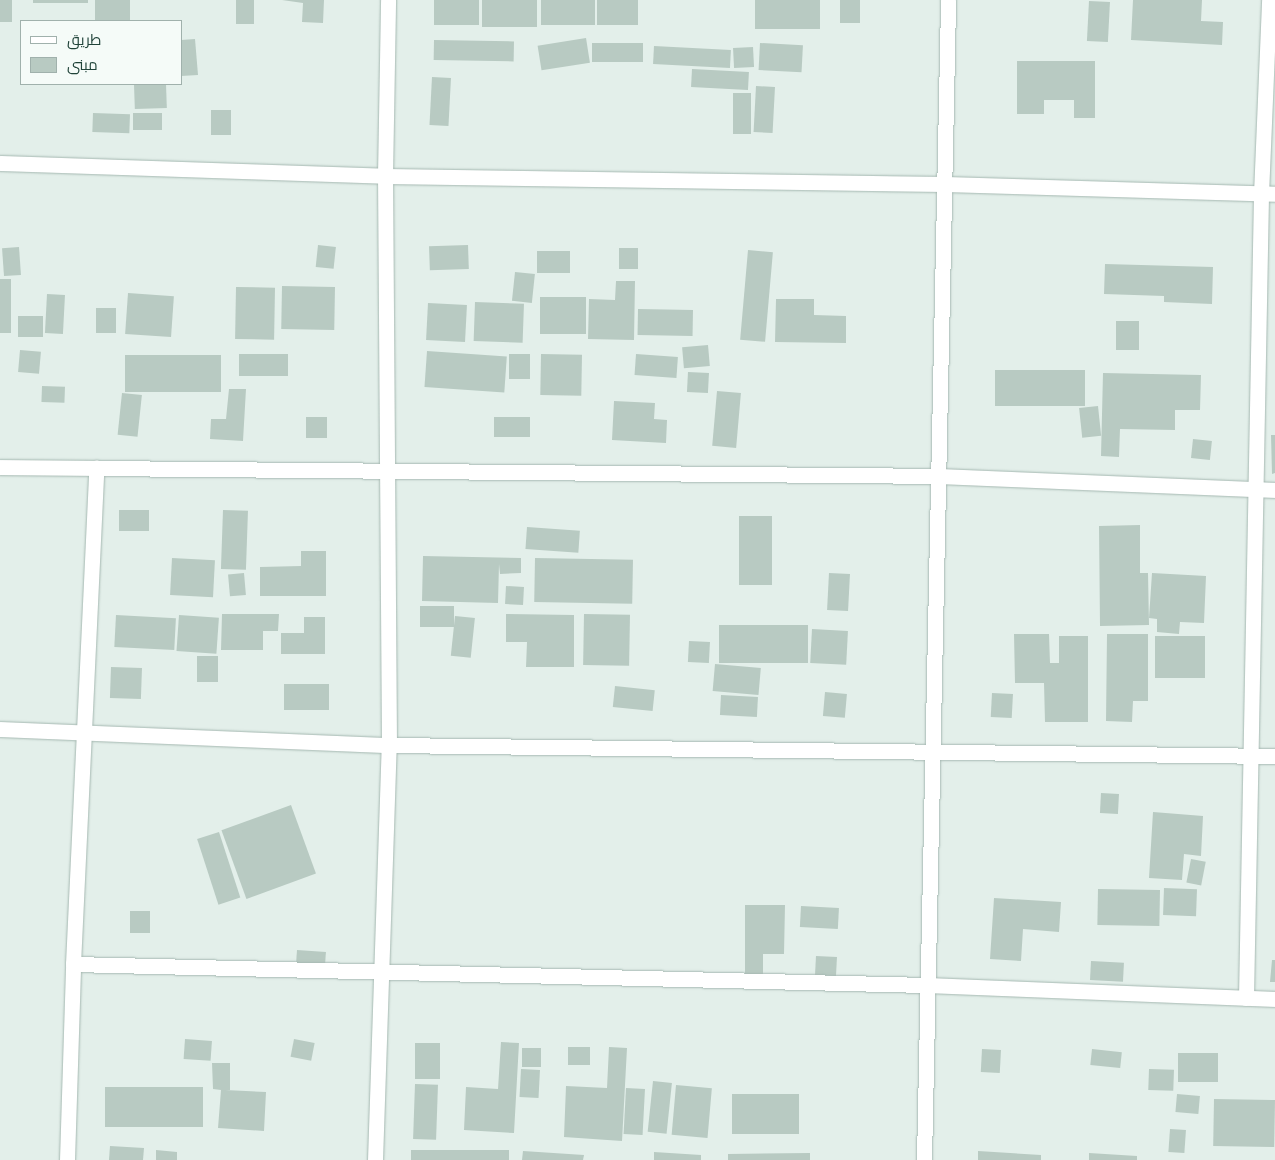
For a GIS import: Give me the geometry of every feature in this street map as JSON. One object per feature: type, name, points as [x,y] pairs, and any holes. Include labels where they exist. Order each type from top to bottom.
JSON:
[{"type":"street","points":[[375,1160],[389,745],[390,471],[385,176],[388,0]]},
{"type":"street","points":[[924,1160],[932,752],[940,476],[948,0]]},
{"type":"street","points":[[1246,998],[1255,490],[1268,194],[1269,0]]},
{"type":"street","points":[[0,164],[385,176],[945,184],[1268,194]]},
{"type":"street","points":[[0,467],[940,476],[1275,490]]},
{"type":"street","points":[[67,1160],[73,964],[86,732],[96,468]]},
{"type":"street","points":[[0,729],[389,745],[1275,756]]},
{"type":"street","points":[[73,964],[928,985],[1275,999]]},
{"type":"building","points":[[0,0],[12,0],[12,22],[0,22]]},
{"type":"building","points":[[33,0],[88,0],[88,3],[33,3]]},
{"type":"building","points":[[95,0],[130,0],[130,20],[95,20]]},
{"type":"building","points":[[236,0],[254,0],[254,24],[236,24]]},
{"type":"building","points":[[282,0],[324,0],[323,23],[302,22],[303,3]]},
{"type":"building","points":[[434,0],[479,0],[479,25],[434,25]]},
{"type":"building","points":[[482,0],[537,0],[537,27],[482,27]]},
{"type":"building","points":[[541,0],[595,0],[595,25],[541,25]]},
{"type":"building","points":[[597,0],[638,0],[638,25],[597,25]]},
{"type":"building","points":[[755,0],[820,0],[820,29],[755,29]]},
{"type":"building","points":[[840,0],[860,0],[860,23],[840,23]]},
{"type":"building","points":[[1133,0],[1202,0],[1201,21],[1223,22],[1222,45],[1131,40]]},
{"type":"building","points":[[1089,1],[1110,2],[1108,42],[1087,41]]},
{"type":"building","points":[[586,38],[590,63],[542,70],[538,46]]},
{"type":"building","points":[[195,39],[198,75],[182,76],[182,40]]},
{"type":"building","points":[[434,40],[514,41],[514,61],[434,60]]},
{"type":"building","points":[[592,43],[643,43],[643,62],[592,62]]},
{"type":"building","points":[[760,43],[803,45],[802,72],[759,70]]},
{"type":"building","points":[[654,46],[731,50],[730,68],[653,64]]},
{"type":"building","points":[[753,47],[754,67],[734,68],[733,48]]},
{"type":"building","points":[[1017,61],[1095,61],[1095,118],[1074,118],[1074,100],[1044,100],[1044,114],[1017,114]]},
{"type":"building","points":[[692,69],[749,72],[748,90],[691,87]]},
{"type":"building","points":[[432,77],[451,78],[448,126],[429,125]]},
{"type":"building","points":[[134,85],[166,85],[167,108],[135,109]]},
{"type":"building","points":[[756,86],[775,87],[773,133],[754,132]]},
{"type":"building","points":[[733,93],[751,93],[751,134],[733,134]]},
{"type":"building","points":[[211,110],[231,110],[231,135],[211,135]]},
{"type":"building","points":[[93,113],[130,114],[129,133],[92,132]]},
{"type":"building","points":[[133,113],[162,113],[162,130],[133,130]]},
{"type":"building","points":[[318,245],[336,247],[334,269],[316,267]]},
{"type":"building","points":[[468,245],[469,269],[430,270],[429,246]]},
{"type":"building","points":[[19,247],[21,275],[4,276],[2,248]]},
{"type":"building","points":[[619,248],[638,248],[638,269],[619,269]]},
{"type":"building","points":[[748,250],[773,252],[765,342],[740,340]]},
{"type":"building","points":[[537,251],[570,251],[570,273],[537,273]]},
{"type":"building","points":[[1105,264],[1213,267],[1212,304],[1164,302],[1164,296],[1104,294]]},
{"type":"building","points":[[515,272],[535,274],[532,303],[512,301]]},
{"type":"building","points":[[0,279],[11,279],[11,333],[0,333]]},
{"type":"building","points":[[616,281],[635,281],[634,340],[588,339],[589,299],[615,300]]},
{"type":"building","points":[[282,286],[335,287],[334,330],[281,329]]},
{"type":"building","points":[[236,287],[275,288],[274,340],[235,339]]},
{"type":"building","points":[[128,293],[174,296],[171,337],[125,334]]},
{"type":"building","points":[[47,294],[65,295],[63,334],[45,333]]},
{"type":"building","points":[[540,297],[586,297],[586,334],[540,334]]},
{"type":"building","points":[[776,299],[814,299],[814,315],[846,316],[846,343],[775,342]]},
{"type":"building","points":[[475,302],[524,304],[523,343],[474,341]]},
{"type":"building","points":[[428,303],[467,305],[465,342],[426,340]]},
{"type":"building","points":[[96,308],[116,308],[116,333],[96,333]]},
{"type":"building","points":[[638,309],[693,310],[693,336],[638,335]]},
{"type":"building","points":[[18,316],[43,316],[43,337],[18,337]]},
{"type":"building","points":[[1116,321],[1139,321],[1139,350],[1116,350]]},
{"type":"building","points":[[708,345],[710,366],[684,368],[682,347]]},
{"type":"building","points":[[20,350],[41,352],[39,374],[18,372]]},
{"type":"building","points":[[427,351],[507,357],[504,392],[424,387]]},
{"type":"building","points":[[239,354],[288,354],[288,376],[239,376]]},
{"type":"building","points":[[509,354],[530,354],[530,379],[509,379]]},
{"type":"building","points":[[541,354],[582,355],[581,396],[540,395]]},
{"type":"building","points":[[636,354],[678,357],[676,378],[635,375]]},
{"type":"building","points":[[125,355],[221,355],[221,392],[125,392]]},
{"type":"building","points":[[995,370],[1085,370],[1085,406],[995,406]]},
{"type":"building","points":[[688,372],[709,373],[708,393],[687,392]]},
{"type":"building","points":[[1103,373],[1201,375],[1200,410],[1175,410],[1175,430],[1120,429],[1119,457],[1101,456]]},
{"type":"building","points":[[42,386],[65,387],[64,403],[41,402]]},
{"type":"building","points":[[229,389],[246,389],[243,441],[210,439],[211,419],[226,419]]},
{"type":"building","points":[[717,391],[741,393],[736,448],[712,446]]},
{"type":"building","points":[[122,393],[142,395],[138,437],[118,435]]},
{"type":"building","points":[[614,401],[655,403],[654,419],[667,420],[666,443],[612,440]]},
{"type":"building","points":[[1098,406],[1101,436],[1082,438],[1079,408]]},
{"type":"building","points":[[306,417],[327,417],[327,438],[306,438]]},
{"type":"building","points":[[494,417],[530,417],[530,437],[494,437]]},
{"type":"building","points":[[1271,435],[1275,435],[1275,473],[1272,474]]},
{"type":"building","points":[[1193,439],[1212,441],[1210,460],[1191,458]]},
{"type":"building","points":[[119,510],[149,510],[149,531],[119,531]]},
{"type":"building","points":[[223,510],[248,511],[246,570],[221,569]]},
{"type":"building","points":[[739,516],[772,516],[772,585],[739,585]]},
{"type":"building","points":[[1140,525],[1140,573],[1148,573],[1149,625],[1100,626],[1099,526]]},
{"type":"building","points":[[527,527],[580,531],[578,553],[525,549]]},
{"type":"building","points":[[301,551],[326,551],[326,596],[260,596],[260,567],[301,566]]},
{"type":"building","points":[[423,556],[521,558],[521,573],[500,574],[499,564],[498,603],[422,601]]},
{"type":"building","points":[[172,558],[215,560],[213,597],[170,595]]},
{"type":"building","points":[[535,558],[633,560],[632,604],[534,602]]},
{"type":"building","points":[[244,573],[246,595],[230,596],[228,574]]},
{"type":"building","points":[[829,573],[850,574],[848,611],[827,610]]},
{"type":"building","points":[[1152,573],[1206,576],[1204,623],[1180,622],[1179,634],[1157,632],[1157,619],[1149,618]]},
{"type":"building","points":[[506,586],[524,587],[523,605],[505,604]]},
{"type":"building","points":[[420,606],[454,606],[454,627],[420,627]]},
{"type":"building","points":[[222,614],[279,614],[278,631],[263,631],[263,650],[221,650]]},
{"type":"building","points":[[506,614],[574,615],[574,667],[526,667],[527,642],[506,642]]},
{"type":"building","points":[[584,614],[630,615],[629,666],[583,665]]},
{"type":"building","points":[[116,615],[176,618],[174,650],[114,647]]},
{"type":"building","points":[[179,615],[219,618],[216,654],[176,651]]},
{"type":"building","points":[[455,616],[475,618],[471,658],[451,656]]},
{"type":"building","points":[[304,617],[325,617],[325,654],[281,654],[281,633],[304,633]]},
{"type":"building","points":[[719,625],[808,625],[808,663],[719,663]]},
{"type":"building","points":[[812,629],[848,631],[846,665],[810,663]]},
{"type":"building","points":[[1014,634],[1049,634],[1050,663],[1059,663],[1059,636],[1088,636],[1088,722],[1045,722],[1044,683],[1015,683]]},
{"type":"building","points":[[1107,634],[1148,634],[1148,701],[1133,701],[1132,722],[1106,721]]},
{"type":"building","points":[[1155,636],[1205,636],[1205,678],[1155,678]]},
{"type":"building","points":[[689,641],[710,642],[709,663],[688,662]]},
{"type":"building","points":[[197,656],[218,656],[218,682],[197,682]]},
{"type":"building","points":[[715,664],[761,668],[758,695],[713,691]]},
{"type":"building","points":[[111,667],[142,668],[141,699],[110,698]]},
{"type":"building","points":[[284,684],[329,684],[329,710],[284,710]]},
{"type":"building","points":[[615,686],[655,690],[653,711],[613,707]]},
{"type":"building","points":[[825,692],[847,694],[845,718],[823,716]]},
{"type":"building","points":[[992,693],[1013,694],[1012,718],[991,717]]},
{"type":"building","points":[[721,695],[758,697],[757,717],[720,715]]},
{"type":"building","points":[[1101,793],[1119,794],[1118,814],[1100,813]]},
{"type":"building","points":[[291,805],[316,874],[246,899],[221,830]]},
{"type":"building","points":[[1153,812],[1203,816],[1201,856],[1184,854],[1182,880],[1149,878]]},
{"type":"building","points":[[219,832],[240,898],[218,905],[197,839]]},
{"type":"building","points":[[1191,859],[1206,862],[1201,885],[1186,883]]},
{"type":"building","points":[[1164,888],[1197,889],[1196,916],[1163,915]]},
{"type":"building","points":[[1098,889],[1160,890],[1159,926],[1097,925]]},
{"type":"building","points":[[994,898],[1061,902],[1059,932],[1023,929],[1021,961],[990,959]]},
{"type":"building","points":[[745,905],[785,905],[784,954],[763,954],[763,976],[745,975]]},
{"type":"building","points":[[801,906],[839,908],[838,929],[800,927]]},
{"type":"building","points":[[130,911],[150,911],[150,933],[130,933]]},
{"type":"building","points":[[297,950],[326,952],[325,971],[296,969]]},
{"type":"building","points":[[816,956],[837,957],[836,976],[815,975]]},
{"type":"building","points":[[1272,960],[1275,960],[1275,982],[1270,982]]},
{"type":"building","points":[[1091,961],[1124,963],[1123,982],[1090,980]]},
{"type":"building","points":[[185,1039],[212,1041],[211,1061],[184,1059]]},
{"type":"building","points":[[294,1039],[315,1043],[311,1061],[291,1057]]},
{"type":"building","points":[[501,1042],[519,1043],[514,1133],[464,1130],[466,1087],[498,1089]]},
{"type":"building","points":[[415,1043],[440,1043],[440,1079],[415,1079]]},
{"type":"building","points":[[568,1047],[590,1047],[590,1065],[568,1065]]},
{"type":"building","points":[[609,1047],[627,1048],[622,1141],[564,1137],[566,1086],[607,1088]]},
{"type":"building","points":[[522,1048],[541,1048],[541,1067],[522,1067]]},
{"type":"building","points":[[982,1049],[1001,1050],[1000,1073],[981,1072]]},
{"type":"building","points":[[1092,1049],[1122,1052],[1120,1068],[1090,1065]]},
{"type":"building","points":[[1178,1053],[1218,1053],[1218,1082],[1178,1082]]},
{"type":"building","points":[[212,1063],[230,1063],[230,1090],[225,1090],[266,1092],[264,1131],[218,1128],[221,1090],[213,1089]]},
{"type":"building","points":[[521,1069],[540,1070],[539,1098],[520,1097]]},
{"type":"building","points":[[1149,1069],[1174,1070],[1173,1091],[1148,1090]]},
{"type":"building","points":[[653,1081],[672,1083],[667,1134],[648,1132]]},
{"type":"building","points":[[415,1084],[438,1085],[436,1140],[413,1139]]},
{"type":"building","points":[[676,1085],[712,1088],[708,1138],[672,1135]]},
{"type":"building","points":[[105,1087],[203,1087],[203,1127],[105,1127]]},
{"type":"building","points":[[626,1088],[645,1089],[643,1135],[624,1134]]},
{"type":"building","points":[[732,1094],[799,1094],[799,1134],[732,1134]]},
{"type":"building","points":[[1177,1094],[1200,1096],[1198,1114],[1175,1112]]},
{"type":"building","points":[[1214,1099],[1275,1100],[1274,1147],[1213,1146]]},
{"type":"building","points":[[1170,1129],[1186,1130],[1184,1153],[1168,1152]]},
{"type":"building","points":[[110,1146],[144,1148],[143,1160],[109,1160]]},
{"type":"building","points":[[156,1150],[177,1152],[177,1160],[156,1160]]},
{"type":"building","points":[[411,1150],[509,1150],[509,1160],[411,1160]]},
{"type":"building","points":[[523,1151],[584,1155],[583,1160],[522,1160]]},
{"type":"building","points":[[978,1151],[1041,1155],[1041,1160],[978,1160]]},
{"type":"building","points":[[654,1152],[701,1155],[701,1160],[654,1160]]},
{"type":"building","points":[[810,1153],[810,1160],[728,1160],[728,1154]]},
{"type":"building","points":[[1089,1153],[1137,1156],[1137,1160],[1089,1160]]}]
